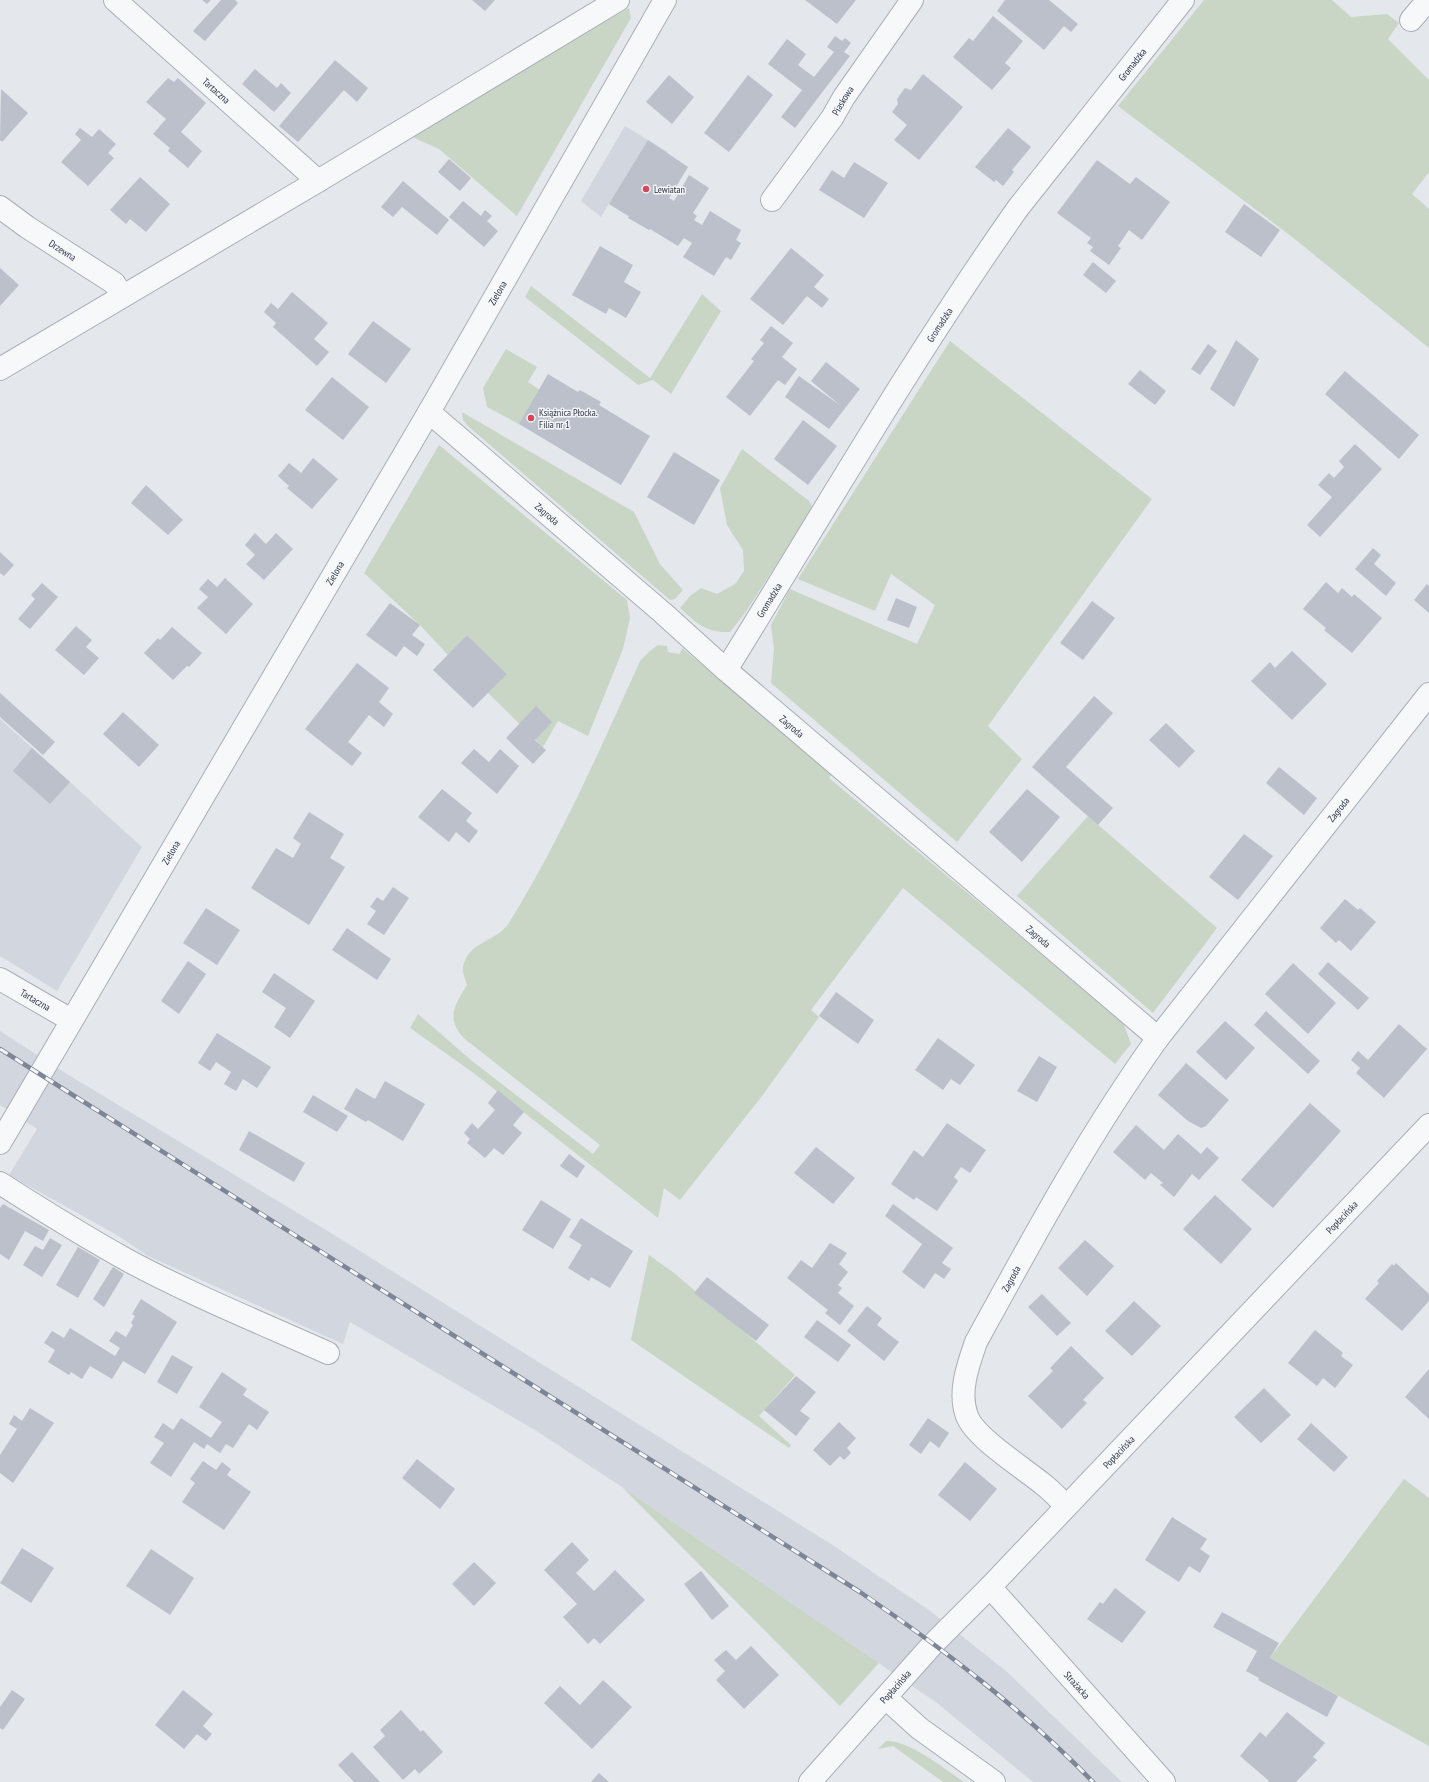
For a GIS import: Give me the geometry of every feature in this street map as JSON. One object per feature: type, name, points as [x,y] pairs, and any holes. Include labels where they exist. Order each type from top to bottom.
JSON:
[{"type":"street","name":"Tartaczna","points":[[115,0],[318,181]]},
{"type":"street","points":[[0,369],[318,181],[618,0]]},
{"type":"street","name":"Zielona","points":[[0,1143],[428,412],[665,0]]},
{"type":"street","name":"Piaskowa","points":[[772,200],[832,118],[844,97],[912,0]]},
{"type":"street","name":"Gromadzka","points":[[726,670],[906,379],[1001,232],[1018,208],[1183,0]]},
{"type":"street","points":[[1411,20],[1428,0]]},
{"type":"street","name":"Drzewna","points":[[0,207],[27,227],[114,283],[123,296]]},
{"type":"street","name":"Zagroda","points":[[428,412],[658,608],[726,670],[1158,1038]]},
{"type":"street","name":"Zagroda","points":[[1066,1506],[1045,1486],[992,1445],[978,1432],[967,1417],[964,1400],[964,1385],[968,1365],[976,1342],[1059,1192],[1115,1100],[1158,1038],[1429,694]]},
{"type":"street","name":"Tartaczna","points":[[0,979],[71,1020]]},
{"type":"street","name":"Popłacińska","points":[[810,1782],[934,1644],[1429,1125]]},
{"type":"street","points":[[0,1183],[59,1221],[127,1260],[328,1353]]},
{"type":"street","name":"Strażacka","points":[[990,1587],[1164,1782]]},
{"type":"street","points":[[886,1698],[919,1728],[994,1782]]},
{"type":"shaded area","name":"Lewiatan","points":[[625,126],[668,152],[667,154],[688,167],[649,230],[609,204],[601,217],[581,201]]},
{"type":"shaded area","points":[[0,719],[142,847],[57,991],[0,956]]},
{"type":"shaded area","points":[[0,1031],[62,1071],[331,1233],[831,1544],[929,1610],[1006,1671],[1122,1782],[1033,1782],[937,1703],[622,1487],[535,1430],[350,1322],[343,1344],[148,1256],[117,1235],[9,1175],[37,1129],[0,1105]]},
{"type":"green space","points":[[1204,0],[1332,0],[1351,17],[1387,14],[1399,23],[1388,39],[1429,80],[1429,172],[1412,194],[1429,209],[1429,348],[1291,236],[1118,106]]},
{"type":"green space","points":[[629,8],[631,18],[517,216],[439,149],[410,136],[502,80]]},
{"type":"green space","points":[[531,286],[650,378],[702,294],[721,311],[671,394],[653,380],[638,385],[525,297]]},
{"type":"green space","points":[[950,341],[1152,499],[988,726],[1022,759],[957,842],[771,683],[774,649],[771,625],[790,589],[917,644],[935,605],[891,574],[875,611],[798,579]]},
{"type":"green space","points":[[506,349],[537,367],[528,382],[540,390],[519,424],[487,407],[483,388]]},
{"type":"green space","points":[[462,412],[634,512],[660,564],[683,590],[675,599],[670,600],[468,426],[463,420]]},
{"type":"green space","points":[[439,445],[627,600],[630,618],[623,649],[588,736],[558,721],[543,747],[488,693],[506,673],[467,635],[448,655],[420,625],[364,573]]},
{"type":"green space","points":[[742,449],[809,501],[813,508],[745,613],[730,632],[721,632],[702,626],[680,608],[690,596],[701,588],[717,594],[735,584],[744,571],[743,550],[727,525],[720,488]]},
{"type":"green space","points":[[658,645],[667,646],[668,652],[680,654],[682,648],[833,773],[829,778],[1123,1022],[1131,1044],[1115,1064],[903,888],[811,1010],[819,1017],[762,1096],[680,1200],[664,1188],[658,1218],[475,1074],[410,1028],[418,1014],[472,1061],[593,1154],[600,1145],[466,1040],[455,1026],[454,1013],[455,1006],[467,985],[463,970],[465,959],[476,947],[504,929],[509,923],[528,892],[562,827],[640,661]]},
{"type":"green space","points":[[1088,816],[1217,928],[1153,1013],[1017,896]]},
{"type":"green space","points":[[649,1255],[674,1273],[795,1375],[759,1416],[791,1445],[789,1448],[631,1340]]},
{"type":"green space","points":[[1404,1479],[1429,1498],[1429,1746],[1270,1658]]},
{"type":"green space","points":[[622,1487],[879,1663],[840,1706]]},
{"type":"green space","points":[[886,1741],[905,1745],[916,1750],[964,1782],[943,1782],[893,1746],[878,1749]]},
{"type":"building","points":[[202,0],[211,0],[207,4]]},
{"type":"building","points":[[221,0],[235,0],[238,3],[205,41],[193,31]]},
{"type":"building","points":[[472,0],[495,0],[485,11]]},
{"type":"building","points":[[805,0],[856,0],[837,24]]},
{"type":"building","points":[[1005,0],[1049,0],[1078,24],[1071,32],[1064,26],[1044,50],[997,11]]},
{"type":"building","points":[[993,16],[1023,41],[1005,63],[1011,68],[992,90],[953,57],[969,38],[973,41]]},
{"type":"building","points":[[835,36],[842,41],[845,38],[851,43],[844,52],[850,56],[795,128],[781,117],[802,90],[768,64],[787,39],[806,54],[798,65],[814,77],[834,52],[827,47]]},
{"type":"building","points":[[335,60],[368,88],[357,102],[344,90],[298,142],[279,126]]},
{"type":"building","points":[[255,69],[277,88],[281,83],[291,93],[274,112],[242,84]]},
{"type":"building","points":[[923,74],[963,107],[919,160],[894,140],[907,125],[892,112],[898,104],[897,99],[905,88],[911,90]]},
{"type":"building","points":[[669,75],[694,97],[672,124],[646,102]]},
{"type":"building","points":[[748,75],[773,95],[729,152],[704,133]]},
{"type":"building","points":[[168,78],[174,82],[178,78],[206,103],[181,132],[202,151],[188,168],[168,151],[170,148],[153,134],[166,119],[146,102]]},
{"type":"building","points":[[1,89],[28,113],[2,142],[0,140]]},
{"type":"building","points":[[80,128],[92,137],[99,129],[116,144],[108,153],[114,158],[88,186],[61,162],[81,140],[75,134]]},
{"type":"building","points":[[1008,128],[1031,147],[1012,170],[1014,172],[1003,186],[996,180],[994,182],[975,167]]},
{"type":"building","points":[[648,140],[688,167],[669,198],[674,201],[689,175],[709,188],[693,213],[697,216],[694,220],[702,225],[710,211],[741,230],[736,240],[741,243],[731,260],[726,257],[714,276],[683,257],[692,243],[684,238],[678,246],[628,218],[629,216],[609,204]]},
{"type":"building","points":[[449,159],[471,178],[460,191],[438,172]]},
{"type":"building","points":[[1097,160],[1130,184],[1136,177],[1170,202],[1142,240],[1129,230],[1118,246],[1121,248],[1109,265],[1090,251],[1093,247],[1087,243],[1091,238],[1057,213]]},
{"type":"building","points":[[854,162],[888,183],[864,218],[819,190],[832,170],[844,178]]},
{"type":"building","points":[[140,177],[170,204],[146,232],[130,219],[126,224],[110,210]]},
{"type":"building","points":[[403,181],[449,220],[437,235],[402,207],[393,217],[381,207]]},
{"type":"building","points":[[463,201],[481,216],[485,210],[492,216],[487,221],[498,231],[484,247],[449,217]]},
{"type":"building","points":[[1244,204],[1280,230],[1261,257],[1225,232]]},
{"type":"building","points":[[600,246],[633,265],[624,282],[641,292],[626,318],[609,308],[606,314],[572,295]]},
{"type":"building","points":[[791,248],[824,275],[814,287],[829,299],[822,308],[807,296],[783,325],[750,299]]},
{"type":"building","points":[[1093,262],[1116,281],[1106,293],[1083,275]]},
{"type":"building","points":[[0,268],[19,285],[0,306]]},
{"type":"building","points":[[292,292],[328,323],[314,339],[329,352],[317,366],[273,327],[276,323],[264,312],[271,303],[278,309]]},
{"type":"building","points":[[373,321],[411,349],[386,383],[348,354]]},
{"type":"building","points":[[771,326],[793,343],[782,357],[797,369],[785,385],[778,380],[750,416],[726,397],[754,361],[751,359],[764,343],[760,340]]},
{"type":"building","points":[[1236,340],[1259,359],[1234,407],[1210,389]]},
{"type":"building","points":[[1208,344],[1217,351],[1200,375],[1191,369]]},
{"type":"building","points":[[826,362],[860,389],[829,429],[785,397],[799,376],[841,406],[811,381]]},
{"type":"building","points":[[1140,370],[1166,391],[1155,405],[1128,384]]},
{"type":"building","points":[[1345,371],[1419,435],[1399,459],[1325,394]]},
{"type":"building","points":[[548,374],[578,392],[580,390],[601,402],[599,405],[650,436],[621,485],[519,424]]},
{"type":"building","points":[[332,377],[369,407],[343,440],[305,410]]},
{"type":"building","points":[[803,420],[837,446],[808,485],[774,459]]},
{"type":"building","points":[[1355,444],[1382,469],[1320,537],[1307,525],[1332,497],[1318,485],[1329,473],[1334,478],[1344,467],[1339,461]]},
{"type":"building","points":[[674,452],[720,480],[694,525],[647,497]]},
{"type":"building","points":[[313,458],[338,479],[312,509],[287,488],[289,486],[278,476],[289,463],[301,473]]},
{"type":"building","points":[[146,485],[183,520],[168,535],[131,503]]},
{"type":"building","points":[[255,533],[266,544],[276,533],[293,549],[264,580],[246,564],[255,555],[245,545]]},
{"type":"building","points":[[1373,548],[1381,555],[1374,564],[1396,583],[1386,596],[1355,569]]},
{"type":"building","points":[[0,552],[14,565],[4,576],[0,573]]},
{"type":"building","points":[[225,578],[253,604],[226,634],[197,608],[208,597],[199,589],[208,579],[217,587]]},
{"type":"building","points":[[1326,582],[1338,593],[1342,588],[1352,597],[1354,594],[1382,618],[1352,653],[1324,630],[1326,628],[1303,609]]},
{"type":"building","points":[[42,583],[58,597],[30,629],[18,619],[35,599],[31,595]]},
{"type":"building","points":[[1427,584],[1429,586],[1429,613],[1414,600]]},
{"type":"building","points":[[896,598],[917,607],[909,628],[887,620]]},
{"type":"building","points":[[1092,601],[1115,618],[1083,660],[1060,643]]},
{"type":"building","points":[[390,603],[420,625],[412,635],[425,644],[417,656],[404,646],[396,657],[366,635]]},
{"type":"building","points":[[76,626],[92,640],[86,647],[99,658],[84,675],[55,650]]},
{"type":"building","points":[[172,627],[202,653],[189,667],[187,666],[173,680],[144,653],[158,638],[160,640]]},
{"type":"building","points":[[467,635],[507,674],[473,708],[433,670]]},
{"type":"building","points":[[1292,651],[1327,684],[1292,720],[1251,681],[1270,662],[1275,668]]},
{"type":"building","points":[[357,663],[389,688],[379,702],[393,714],[384,727],[369,715],[348,742],[362,753],[352,766],[305,729]]},
{"type":"building","points":[[0,693],[55,742],[43,755],[0,717]]},
{"type":"building","points":[[1094,696],[1113,713],[1066,767],[1113,808],[1098,825],[1032,767]]},
{"type":"building","points":[[536,706],[552,722],[535,740],[546,750],[533,764],[506,738]]},
{"type":"building","points":[[123,712],[159,745],[139,767],[103,734]]},
{"type":"building","points":[[1166,723],[1195,751],[1179,768],[1149,740]]},
{"type":"building","points":[[32,748],[70,782],[50,804],[13,771]]},
{"type":"building","points":[[474,749],[489,762],[500,749],[519,766],[497,794],[461,763]]},
{"type":"building","points":[[1279,767],[1317,798],[1304,815],[1266,783]]},
{"type":"building","points":[[442,789],[472,813],[466,821],[478,831],[469,843],[456,832],[449,842],[418,817]]},
{"type":"building","points":[[1027,789],[1060,817],[1022,862],[989,832]]},
{"type":"building","points":[[309,812],[344,834],[330,858],[345,867],[309,925],[251,888],[276,848],[293,858],[301,844],[293,838]]},
{"type":"building","points":[[1244,834],[1273,856],[1238,900],[1209,877]]},
{"type":"building","points":[[393,887],[409,898],[384,935],[367,924],[376,911],[370,907],[377,897],[383,901]]},
{"type":"building","points":[[1345,899],[1358,910],[1360,908],[1376,922],[1351,951],[1339,940],[1336,943],[1320,928]]},
{"type":"building","points":[[206,908],[240,930],[217,965],[183,943]]},
{"type":"building","points":[[347,928],[391,959],[377,980],[332,950]]},
{"type":"building","points":[[188,961],[206,974],[179,1014],[161,1001]]},
{"type":"building","points":[[1328,962],[1369,998],[1358,1010],[1318,974]]},
{"type":"building","points":[[1293,963],[1336,1003],[1308,1034],[1265,994]]},
{"type":"building","points":[[274,973],[315,1001],[290,1038],[274,1027],[286,1008],[262,992]]},
{"type":"building","points":[[836,992],[874,1020],[858,1044],[819,1016]]},
{"type":"building","points":[[1266,1011],[1320,1061],[1308,1074],[1254,1025]]},
{"type":"building","points":[[1225,1021],[1255,1048],[1226,1080],[1196,1052]]},
{"type":"building","points":[[1399,1024],[1427,1049],[1384,1098],[1356,1073],[1360,1068],[1351,1060],[1358,1051],[1368,1060]]},
{"type":"building","points":[[217,1033],[271,1067],[257,1088],[243,1079],[236,1091],[224,1084],[231,1072],[216,1062],[210,1071],[198,1063]]},
{"type":"building","points":[[938,1038],[975,1065],[960,1085],[951,1079],[943,1090],[915,1070]]},
{"type":"building","points":[[1039,1056],[1057,1067],[1037,1102],[1017,1091]]},
{"type":"building","points":[[1186,1063],[1229,1100],[1206,1126],[1201,1128],[1188,1121],[1158,1095]]},
{"type":"building","points":[[385,1081],[425,1104],[403,1141],[368,1120],[366,1122],[344,1109],[356,1088],[375,1099]]},
{"type":"building","points":[[498,1090],[524,1112],[513,1125],[522,1133],[503,1155],[494,1148],[485,1158],[467,1143],[470,1139],[464,1133],[472,1123],[478,1129],[495,1110],[488,1103]]},
{"type":"building","points":[[313,1095],[348,1116],[337,1132],[303,1112]]},
{"type":"building","points":[[1310,1103],[1341,1131],[1273,1208],[1241,1180]]},
{"type":"building","points":[[947,1123],[986,1150],[970,1173],[961,1167],[954,1177],[958,1181],[937,1211],[916,1197],[914,1200],[891,1184],[914,1150],[923,1157]]},
{"type":"building","points":[[1136,1125],[1164,1150],[1178,1134],[1201,1154],[1207,1147],[1219,1158],[1199,1180],[1192,1174],[1174,1197],[1160,1185],[1163,1183],[1151,1173],[1145,1180],[1113,1152]]},
{"type":"building","points":[[249,1131],[305,1163],[294,1182],[239,1150]]},
{"type":"building","points":[[816,1147],[855,1178],[833,1204],[794,1173]]},
{"type":"building","points":[[569,1154],[585,1166],[577,1178],[560,1166]]},
{"type":"building","points":[[1215,1195],[1252,1229],[1221,1264],[1183,1229]]},
{"type":"building","points":[[541,1200],[571,1219],[553,1249],[522,1230]]},
{"type":"building","points":[[3,1204],[49,1230],[43,1241],[25,1231],[9,1260],[0,1254],[0,1208]]},
{"type":"building","points":[[893,1204],[953,1248],[942,1263],[951,1269],[944,1279],[935,1273],[924,1289],[902,1272],[922,1244],[885,1216]]},
{"type":"building","points":[[581,1218],[633,1251],[610,1288],[591,1277],[589,1281],[568,1268],[582,1245],[569,1237]]},
{"type":"building","points":[[50,1238],[62,1245],[42,1277],[23,1265],[35,1246],[43,1250]]},
{"type":"building","points":[[1085,1240],[1114,1266],[1087,1296],[1058,1268]]},
{"type":"building","points":[[830,1243],[847,1253],[839,1264],[848,1272],[838,1285],[842,1288],[838,1293],[854,1306],[840,1325],[825,1313],[828,1310],[787,1278],[801,1260],[812,1268]]},
{"type":"building","points":[[78,1247],[100,1260],[78,1298],[56,1285]]},
{"type":"building","points":[[1396,1263],[1429,1294],[1429,1301],[1402,1331],[1365,1299],[1379,1283],[1377,1281],[1392,1264],[1394,1266]]},
{"type":"building","points":[[113,1267],[124,1274],[104,1307],[93,1299]]},
{"type":"building","points":[[707,1277],[769,1325],[756,1341],[694,1293]]},
{"type":"building","points":[[1042,1294],[1071,1323],[1057,1336],[1028,1307]]},
{"type":"building","points":[[141,1299],[177,1322],[145,1374],[123,1361],[112,1379],[90,1366],[82,1379],[71,1372],[69,1375],[48,1362],[55,1350],[44,1343],[52,1331],[64,1338],[70,1328],[115,1356],[120,1348],[109,1341],[116,1331],[126,1337],[133,1325],[131,1323],[135,1316],[132,1314]]},
{"type":"building","points":[[1134,1301],[1161,1326],[1132,1356],[1105,1331]]},
{"type":"building","points":[[867,1306],[882,1318],[877,1325],[899,1342],[884,1361],[847,1331]]},
{"type":"building","points":[[817,1320],[851,1345],[838,1362],[804,1337]]},
{"type":"building","points":[[1315,1330],[1343,1353],[1341,1356],[1353,1365],[1335,1388],[1323,1378],[1317,1386],[1288,1363]]},
{"type":"building","points":[[1071,1346],[1104,1378],[1083,1400],[1087,1403],[1062,1429],[1028,1396],[1053,1371],[1050,1368]]},
{"type":"building","points":[[172,1355],[193,1367],[177,1394],[157,1382]]},
{"type":"building","points":[[1429,1369],[1429,1419],[1405,1397]]},
{"type":"building","points":[[222,1372],[247,1389],[243,1395],[269,1412],[257,1430],[249,1424],[233,1448],[226,1444],[220,1453],[207,1444],[204,1449],[194,1442],[171,1477],[150,1463],[164,1443],[154,1437],[163,1423],[173,1430],[181,1418],[211,1438],[222,1422],[199,1407]]},
{"type":"building","points":[[796,1376],[816,1392],[800,1411],[810,1418],[796,1436],[764,1410]]},
{"type":"building","points":[[1264,1388],[1291,1415],[1261,1443],[1234,1417]]},
{"type":"building","points":[[30,1408],[54,1423],[13,1483],[0,1473],[0,1455],[17,1429],[9,1424],[14,1415],[22,1421]]},
{"type":"building","points":[[928,1418],[949,1433],[939,1448],[930,1441],[921,1454],[909,1445]]},
{"type":"building","points":[[839,1422],[856,1438],[847,1448],[851,1453],[844,1460],[840,1456],[830,1466],[813,1450]]},
{"type":"building","points":[[1311,1423],[1348,1457],[1334,1472],[1297,1439]]},
{"type":"building","points":[[417,1459],[455,1489],[440,1509],[402,1478]]},
{"type":"building","points":[[203,1461],[216,1470],[222,1462],[231,1469],[227,1475],[251,1492],[224,1530],[182,1502],[195,1483],[190,1479]]},
{"type":"building","points":[[965,1462],[997,1489],[970,1521],[938,1495]]},
{"type":"building","points":[[1172,1517],[1207,1539],[1200,1549],[1210,1556],[1200,1573],[1189,1566],[1179,1582],[1145,1560]]},
{"type":"building","points":[[572,1542],[589,1560],[576,1573],[594,1591],[615,1570],[645,1600],[600,1644],[594,1638],[588,1644],[563,1617],[577,1604],[544,1570]]},
{"type":"building","points":[[22,1548],[54,1568],[31,1603],[0,1583]]},
{"type":"building","points":[[151,1549],[194,1578],[170,1615],[126,1586]]},
{"type":"building","points":[[474,1562],[496,1583],[474,1606],[452,1584]]},
{"type":"building","points":[[701,1571],[729,1606],[712,1620],[684,1584]]},
{"type":"building","points":[[1115,1588],[1146,1612],[1122,1643],[1087,1619],[1100,1602],[1103,1604]]},
{"type":"building","points":[[1222,1612],[1279,1643],[1270,1658],[1338,1696],[1327,1717],[1258,1680],[1259,1678],[1246,1671],[1257,1651],[1213,1627]]},
{"type":"building","points":[[751,1646],[779,1675],[744,1709],[716,1680],[725,1671],[714,1660],[726,1650],[736,1660]]},
{"type":"building","points":[[603,1680],[632,1707],[592,1749],[544,1703],[560,1686],[580,1705]]},
{"type":"building","points":[[12,1690],[25,1699],[3,1730],[0,1728],[0,1707]]},
{"type":"building","points":[[183,1690],[213,1714],[203,1726],[212,1734],[206,1741],[197,1734],[184,1749],[155,1725]]},
{"type":"building","points":[[401,1710],[421,1732],[423,1730],[443,1752],[419,1774],[415,1769],[403,1780],[373,1747],[385,1736],[380,1730]]},
{"type":"building","points":[[1287,1712],[1325,1743],[1313,1757],[1317,1760],[1296,1782],[1268,1782],[1269,1781],[1240,1756],[1260,1732],[1266,1737]]},
{"type":"building","points":[[352,1752],[380,1782],[354,1782],[338,1765]]},
{"type":"building","points":[[599,1773],[609,1782],[591,1782]]},
{"type":"railway","points":[[0,1049],[860,1592],[982,1681],[1039,1730],[1093,1782]]},
{"type":"place","name":"Lewiatan","points":[[646,189]]},
{"type":"place","name":"Książnica Płocka. Filia nr 1","points":[[531,418]]}]
